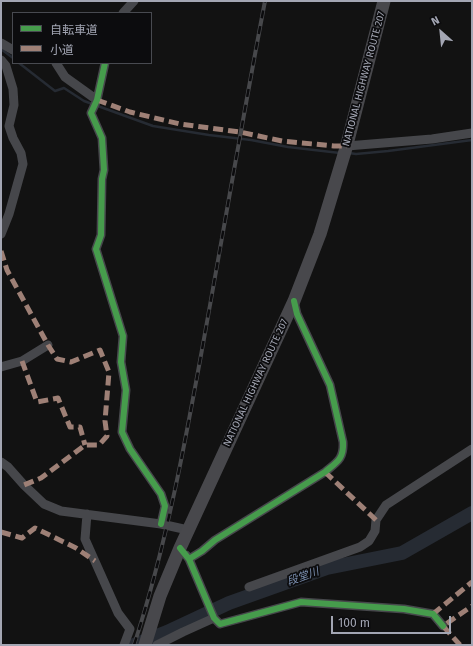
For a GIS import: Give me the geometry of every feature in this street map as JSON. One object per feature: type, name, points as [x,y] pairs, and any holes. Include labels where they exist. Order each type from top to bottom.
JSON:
[{"type":"highway","name":"NATIONAL HIGHWAY ROUTE 207","points":[[145,645],[160,596],[180,548],[294,301],[320,234],[345,151],[384,1]]},
{"type":"street","points":[[124,12],[134,1]]},
{"type":"street","points":[[1,44],[12,50]]},
{"type":"street","points":[[1,60],[6,66],[13,90],[14,106],[9,126],[13,138],[21,152],[23,164],[10,214],[1,234]]},
{"type":"street","points":[[57,64],[65,77],[97,100]]},
{"type":"street","points":[[105,64],[97,100],[92,113],[102,138],[104,170],[102,179],[101,235],[96,249],[123,336],[121,362],[126,390],[122,432],[130,449],[161,494],[165,506],[161,524]]},
{"type":"street","points":[[345,151],[472,133]]},
{"type":"street","points":[[189,559],[202,551],[215,540],[325,472],[341,459],[344,450],[343,442],[330,385],[297,314],[294,301]]},
{"type":"street","points":[[1,367],[22,361],[48,345]]},
{"type":"street","points":[[249,587],[360,547],[369,541],[375,531],[376,520],[386,505],[472,450]]},
{"type":"street","points":[[1,462],[8,467],[44,504],[61,511],[161,524],[188,530]]},
{"type":"street","points":[[87,514],[85,539],[118,613],[130,629],[124,644]]},
{"type":"street","points":[[180,548],[189,559],[208,607],[214,618],[220,624],[301,602],[404,609],[433,614],[443,626]]},
{"type":"street","points":[[156,645],[214,618]]},
{"type":"waterway","points":[[1,49],[12,57]]},
{"type":"waterway","points":[[20,64],[55,91],[64,88],[84,101],[153,126],[251,140],[288,147],[340,153]]},
{"type":"waterway","points":[[349,153],[356,154],[388,151],[472,140]]},
{"type":"waterway","name":"段堂川","points":[[134,645],[167,632],[229,603],[327,568],[402,553],[472,513]]},
{"type":"railway","points":[[134,645],[146,607],[166,530],[183,451],[265,1]]},
{"type":"marked path","points":[[97,100],[130,112],[180,124],[240,132],[282,141],[347,146]]},
{"type":"marked path","points":[[1,251],[7,270],[57,359],[71,362],[100,350],[109,372],[105,421],[107,436],[99,445],[85,445],[41,478],[24,485]]},
{"type":"marked path","points":[[22,361],[37,402],[58,398],[70,427],[80,427],[85,445]]},
{"type":"marked path","points":[[325,472],[376,520]]},
{"type":"marked path","points":[[1,532],[22,538],[35,528],[76,548],[95,561]]},
{"type":"marked path","points":[[433,614],[472,582]]},
{"type":"marked path","points":[[460,645],[443,626],[472,606]]},
{"type":"cycle path","points":[[105,64],[97,100],[91,113],[102,138],[104,170],[102,179],[101,235],[96,249],[123,336],[121,362],[126,390],[122,432],[130,449],[161,494],[165,506],[161,524]]},
{"type":"cycle path","points":[[189,559],[202,551],[215,540],[325,472],[336,463],[341,456],[343,442],[330,385],[297,314],[294,301]]},
{"type":"cycle path","points":[[180,548],[189,559],[214,618],[220,624],[301,602],[404,609],[433,614],[443,626]]}]
